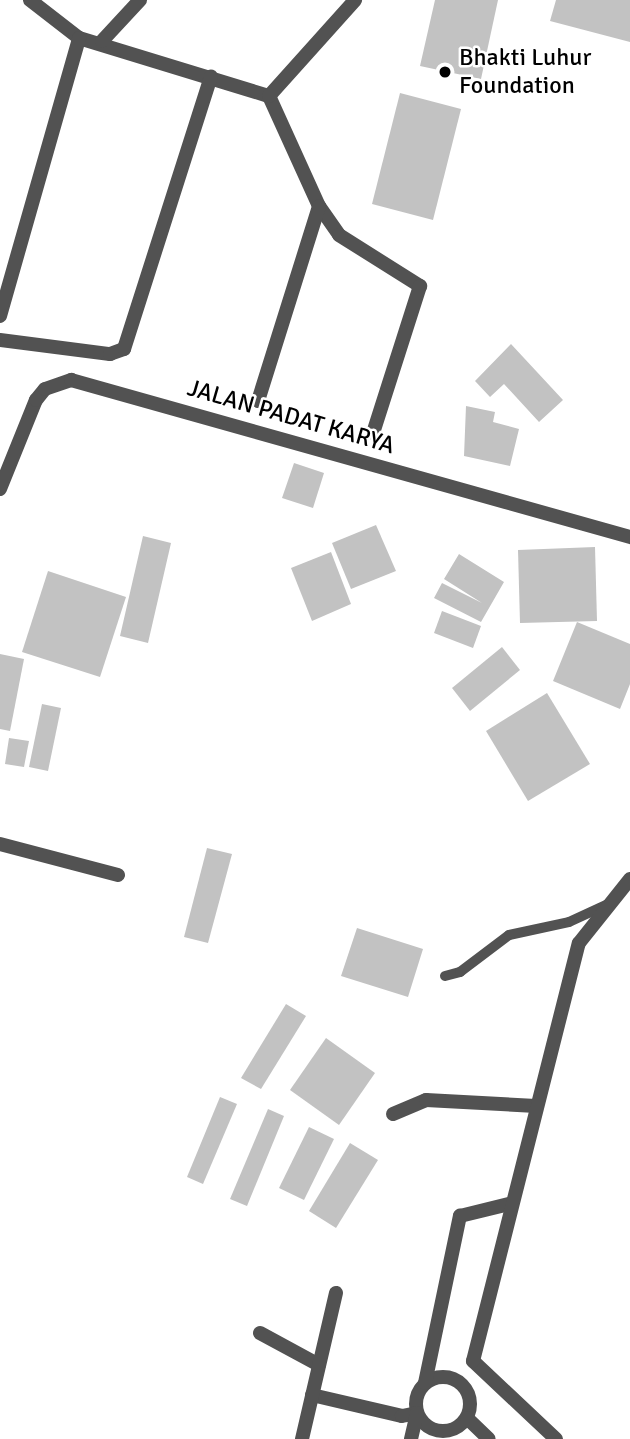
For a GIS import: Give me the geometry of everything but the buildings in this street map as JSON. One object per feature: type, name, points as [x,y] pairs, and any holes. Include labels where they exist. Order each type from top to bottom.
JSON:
[{"type":"street","points":[[30,0],[79,38],[102,40],[269,96],[319,206],[339,235],[420,286],[373,433]]},
{"type":"street","points":[[102,40],[140,0]]},
{"type":"street","points":[[269,96],[355,0]]},
{"type":"street","points":[[0,316],[79,38]]},
{"type":"street","points":[[0,340],[97,353],[124,349],[211,77]]},
{"type":"street","points":[[258,401],[319,206]]},
{"type":"street","name":"JALAN PADAT KARYA","points":[[0,489],[36,400],[45,389],[71,380],[630,537]]},
{"type":"street","points":[[0,844],[118,874]]},
{"type":"street","points":[[464,1387],[474,1361],[509,1204],[579,943],[630,879]]},
{"type":"street","points":[[393,1114],[431,1099],[536,1106]]},
{"type":"street","points":[[411,1439],[460,1216],[509,1204]]},
{"type":"street","points":[[302,1439],[336,1293]]},
{"type":"street","points":[[260,1333],[319,1365]]},
{"type":"street","points":[[474,1361],[556,1439]]},
{"type":"street","points":[[417,1413],[438,1431],[467,1418],[471,1405],[464,1387],[449,1377],[425,1383]]},
{"type":"street","points":[[312,1395],[402,1416],[417,1413]]},
{"type":"street","points":[[467,1418],[489,1439]]},
{"type":"lane","points":[[445,976],[460,972],[509,935],[569,922],[609,904]]},
{"type":"place","name":"Bhakti Luhur Foundation","points":[[445,72]]}]
